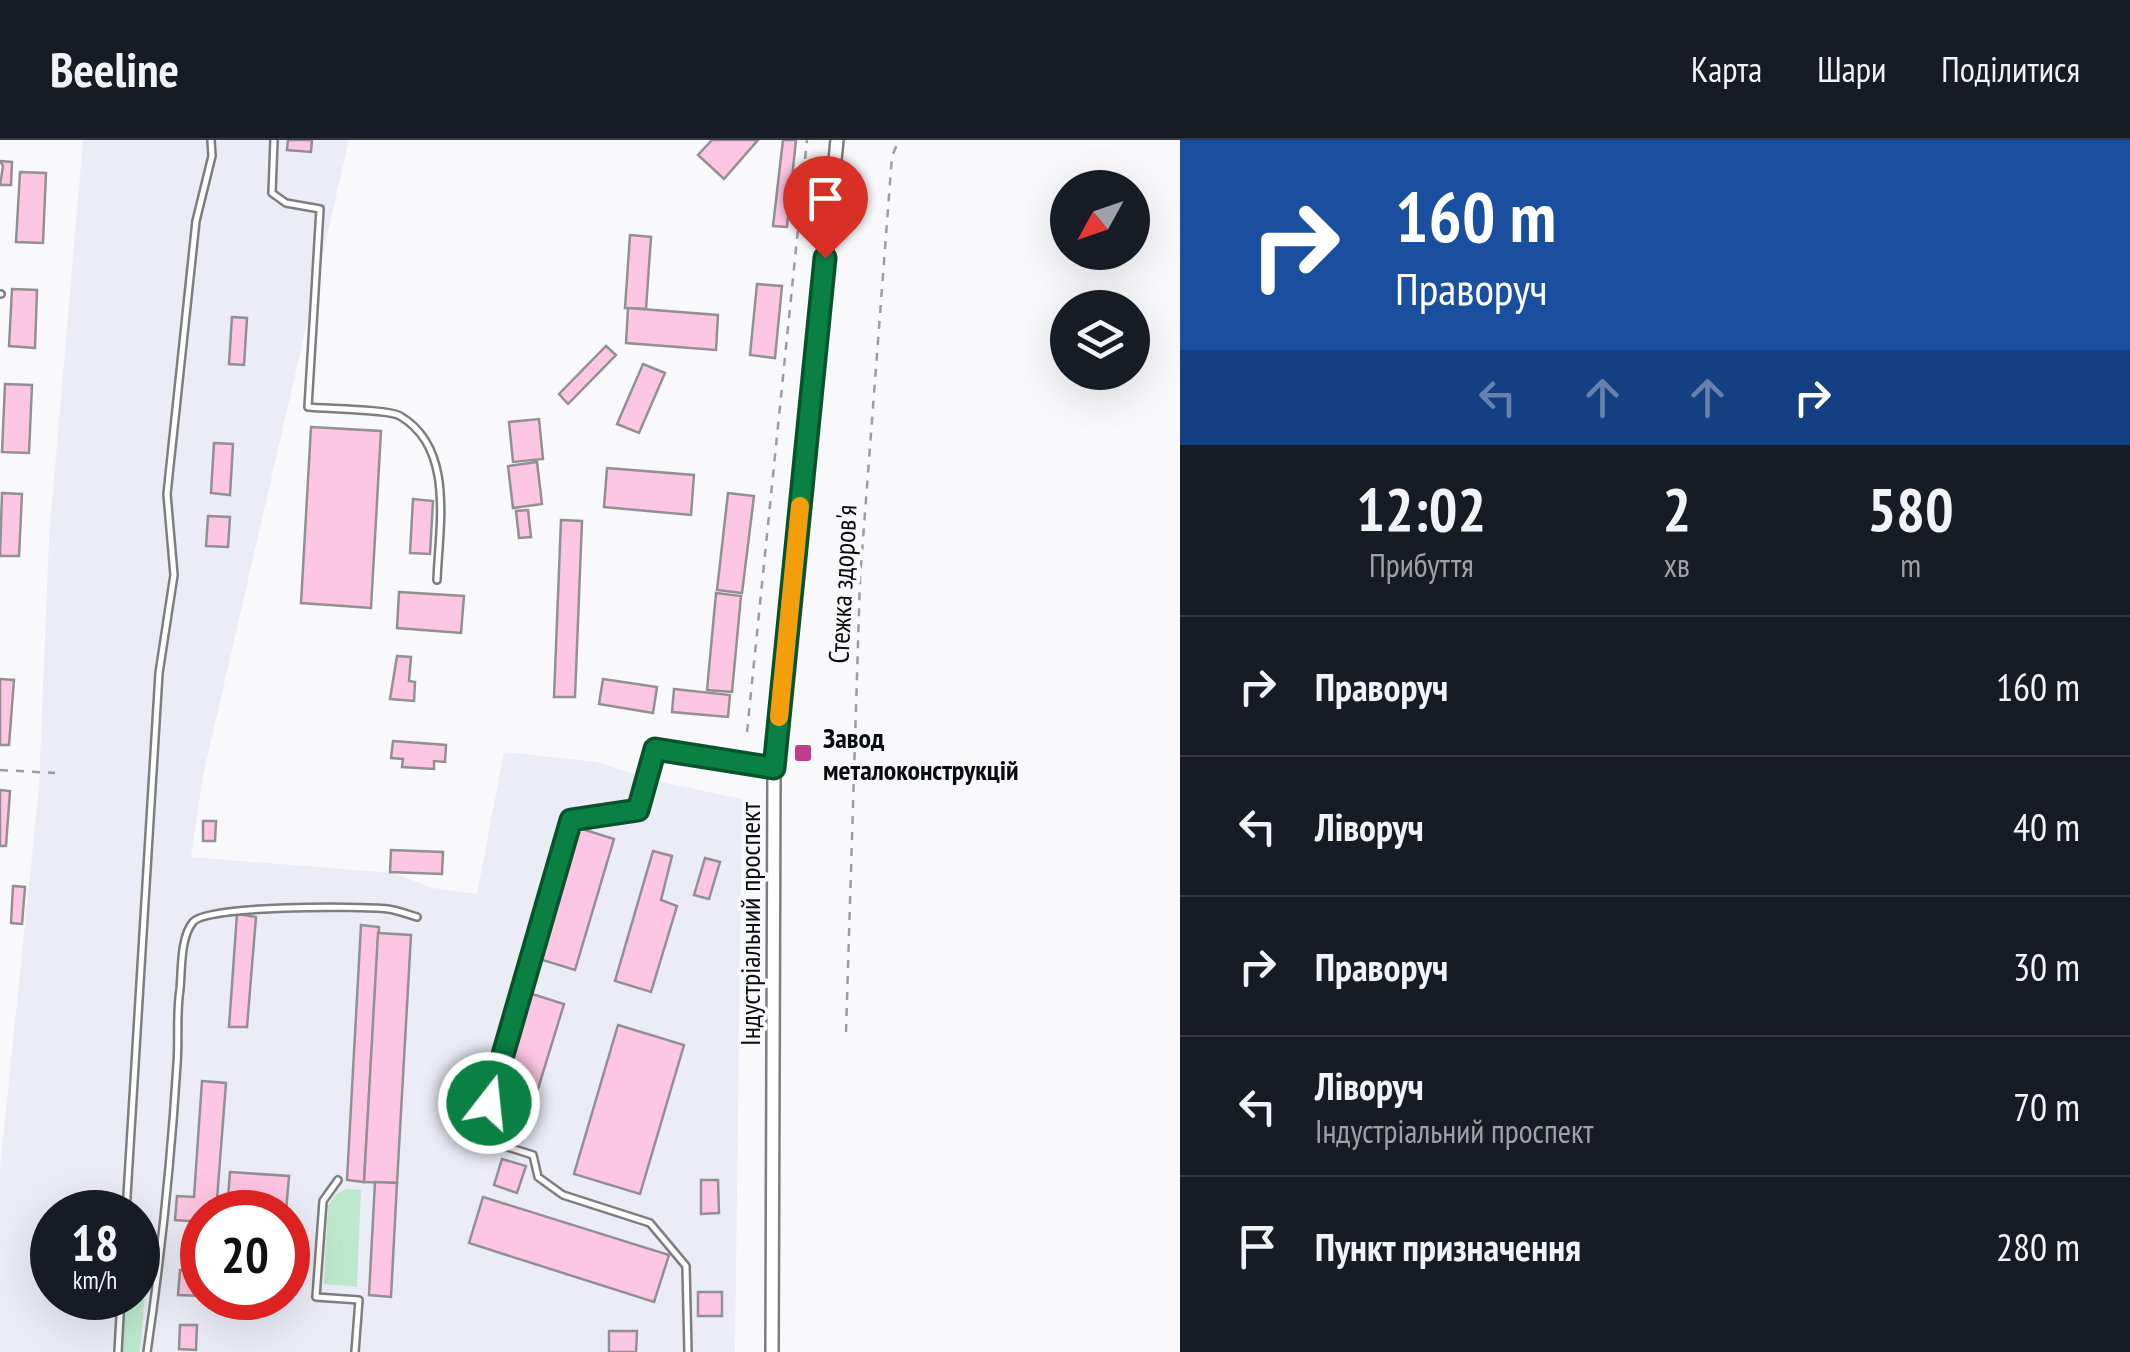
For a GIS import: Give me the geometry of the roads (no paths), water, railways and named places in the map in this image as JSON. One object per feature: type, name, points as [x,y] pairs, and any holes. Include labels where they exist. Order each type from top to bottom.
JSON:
[{"type":"street","name":"Індустріальний проспект","points":[[772,1352],[774,768],[837,140]]},
{"type":"lane","points":[[127,1190],[159,673],[174,575],[167,494],[196,221],[212,156],[211,140]]},
{"type":"lane","points":[[274,140],[272,192],[286,202],[320,209],[308,407],[398,414],[428,443],[441,486],[437,580]]},
{"type":"lane","points":[[688,1352],[686,1266],[650,1223],[563,1195],[538,1177],[533,1155],[479,1138],[571,820],[638,810],[655,749],[774,768]]},
{"type":"lane","points":[[147,1352],[164,1223],[178,1060],[177,1007],[187,934],[194,920],[238,910],[352,908],[391,909],[417,918]]},
{"type":"lane","points":[[338,1180],[323,1201],[316,1297],[359,1300],[355,1352]]},
{"type":"lane","points":[[118,1352],[120,1320]]},
{"type":"place","name":"Завод металоконструкцій","points":[[803,753]]}]
